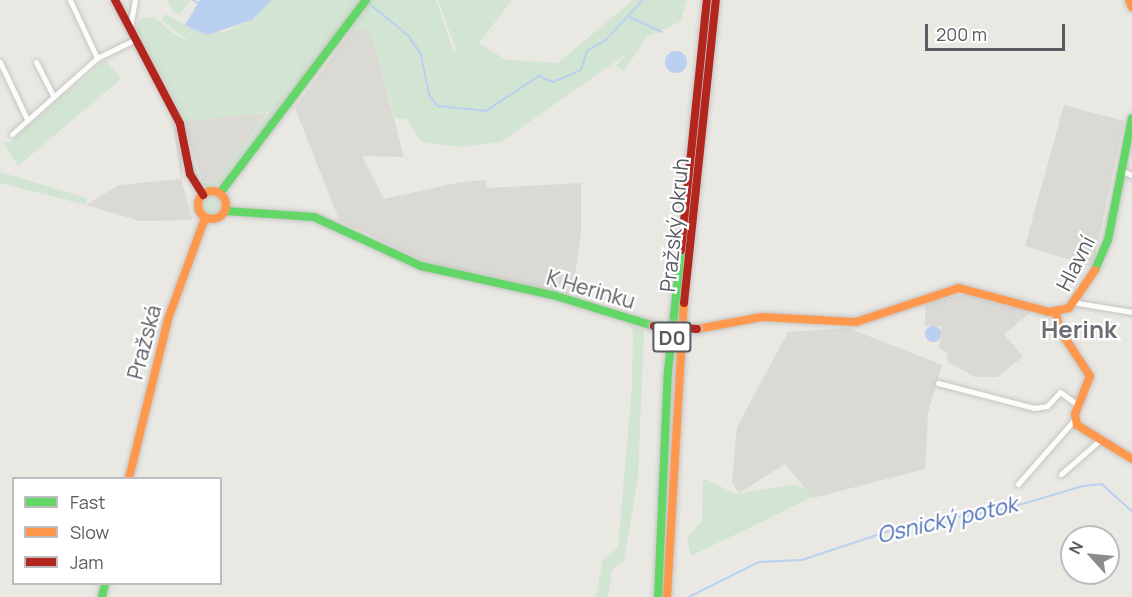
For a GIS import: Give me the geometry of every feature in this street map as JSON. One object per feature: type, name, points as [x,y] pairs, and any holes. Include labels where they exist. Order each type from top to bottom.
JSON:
[{"type":"main road","points":[[115,0],[180,124],[190,174],[202,195],[220,193],[366,0]]},
{"type":"main road","name":"Pražský okruh","points":[[658,597],[668,371],[707,0]]},
{"type":"main road","name":"Pražský okruh","points":[[667,597],[677,372],[716,0]]},
{"type":"main road","points":[[1129,0],[1132,7]]},
{"type":"main road","name":"Hlavní","points":[[856,322],[959,288],[1056,313],[1078,303],[1108,240],[1118,170],[1132,118]]},
{"type":"main road","points":[[205,218],[217,219],[226,211],[220,193]]},
{"type":"main road","name":"Pražská","points":[[129,477],[168,319],[205,218],[198,208],[202,195]]},
{"type":"main road","name":"K Herinku","points":[[226,211],[324,220],[422,267],[556,296],[654,326],[697,329],[762,317],[856,322]]},
{"type":"main road","points":[[1056,313],[1059,329],[1089,374],[1075,419],[1100,440],[1132,459]]},
{"type":"street","points":[[70,0],[98,58]]},
{"type":"street","points":[[130,28],[135,0]]},
{"type":"street","points":[[12,134],[98,58],[136,39]]},
{"type":"street","points":[[0,62],[27,119]]},
{"type":"street","points":[[36,62],[53,96]]},
{"type":"street","points":[[1118,170],[1132,175]]},
{"type":"street","points":[[1078,303],[1132,312]]},
{"type":"street","points":[[938,383],[1034,408],[1047,406],[1060,392],[1079,406]]},
{"type":"street","points":[[1018,484],[1075,419]]},
{"type":"street","points":[[1061,474],[1100,440]]},
{"type":"shaded area","points":[[364,28],[373,38],[404,157],[362,156],[384,199],[461,182],[486,180],[487,188],[581,183],[581,235],[572,295],[428,263],[339,220],[295,108],[351,31]]},
{"type":"shaded area","points":[[1064,105],[1124,121],[1093,267],[1025,246]]},
{"type":"shaded area","points":[[267,113],[214,183],[202,181],[183,121]]},
{"type":"shaded area","points":[[172,118],[182,145],[182,182],[192,220],[140,221],[86,205],[119,185],[181,179]]},
{"type":"shaded area","points":[[971,293],[1033,310],[1004,334],[1023,357],[997,377],[975,377],[948,362],[947,353],[939,348],[941,326],[925,326],[925,302]]},
{"type":"shaded area","points":[[848,328],[942,365],[928,413],[925,469],[813,498],[785,464],[739,493],[732,483],[737,427],[788,332]]},
{"type":"green space","points":[[167,0],[191,0],[180,14],[173,12]]},
{"type":"green space","points":[[272,0],[362,0],[221,183],[206,188],[193,172],[193,160],[201,181],[214,183],[269,112],[185,121],[136,27],[140,19],[154,17],[173,33],[193,44],[162,21],[165,14],[189,27],[223,33],[252,20]]},
{"type":"green space","points":[[372,0],[436,0],[452,47],[457,52],[438,0],[512,0],[479,43],[506,60],[558,63],[633,0],[687,0],[680,22],[647,37],[624,71],[616,66],[626,54],[501,142],[462,147],[422,142],[406,119],[395,118],[373,38],[364,28],[351,31]]},
{"type":"green space","points":[[105,60],[121,79],[18,166],[3,142],[9,143]]},
{"type":"green space","points":[[0,172],[87,198],[86,205],[0,183]]},
{"type":"green space","points":[[212,194],[220,197],[223,205],[220,213],[212,216],[204,213],[201,205],[204,197]]},
{"type":"green space","points":[[628,325],[644,331],[638,477],[624,561],[612,570],[608,597],[596,597],[603,559],[618,548],[632,387],[633,331]]},
{"type":"green space","points":[[703,478],[736,494],[791,485],[807,488],[812,497],[691,556],[687,538],[702,521]]},
{"type":"water","points":[[200,0],[272,0],[252,20],[207,35],[185,25]]},
{"type":"water","points":[[676,51],[684,54],[687,62],[684,70],[676,73],[668,70],[665,62],[668,54]]},
{"type":"water","points":[[933,326],[941,334],[933,342],[925,334]]},
{"type":"waterway","points":[[193,0],[199,3]]},
{"type":"waterway","points":[[370,4],[409,36],[421,54],[430,96],[438,106],[486,111],[539,76],[553,82],[581,70],[587,51],[606,40],[643,0]]},
{"type":"waterway","points":[[630,17],[662,32]]},
{"type":"waterway","name":"Osnický potok","points":[[689,597],[759,562],[802,560],[901,527],[1005,509],[1083,486],[1102,484],[1132,511]]},
{"type":"traffic: fast","points":[[220,193],[366,0]]},
{"type":"traffic: fast","points":[[1095,270],[1108,240],[1132,118]]},
{"type":"traffic: fast","points":[[226,211],[314,217],[421,266],[556,296],[654,326]]},
{"type":"traffic: fast","points":[[658,597],[668,371],[681,250]]},
{"type":"traffic: fast","points":[[102,597],[105,585]]},
{"type":"traffic: slow","points":[[1129,0],[1132,7]]},
{"type":"traffic: slow","points":[[212,191],[222,195],[226,205],[222,215],[212,219],[202,215],[198,205],[202,195],[212,191]]},
{"type":"traffic: slow","points":[[129,477],[168,319],[205,218]]},
{"type":"traffic: slow","points":[[697,329],[762,317],[856,322],[959,288],[1049,312],[1069,308],[1095,270]]},
{"type":"traffic: slow","points":[[667,597],[684,303]]},
{"type":"traffic: slow","points":[[1056,313],[1059,329],[1090,376],[1075,414],[1077,425],[1132,459]]},
{"type":"traffic: jam","points":[[115,0],[180,124],[190,174],[203,195]]},
{"type":"traffic: jam","points":[[681,250],[707,0]]},
{"type":"traffic: jam","points":[[684,303],[716,0]]},
{"type":"traffic: jam","points":[[654,326],[697,329]]},
{"type":"district","name":"Herink","points":[[1079,329]]}]
